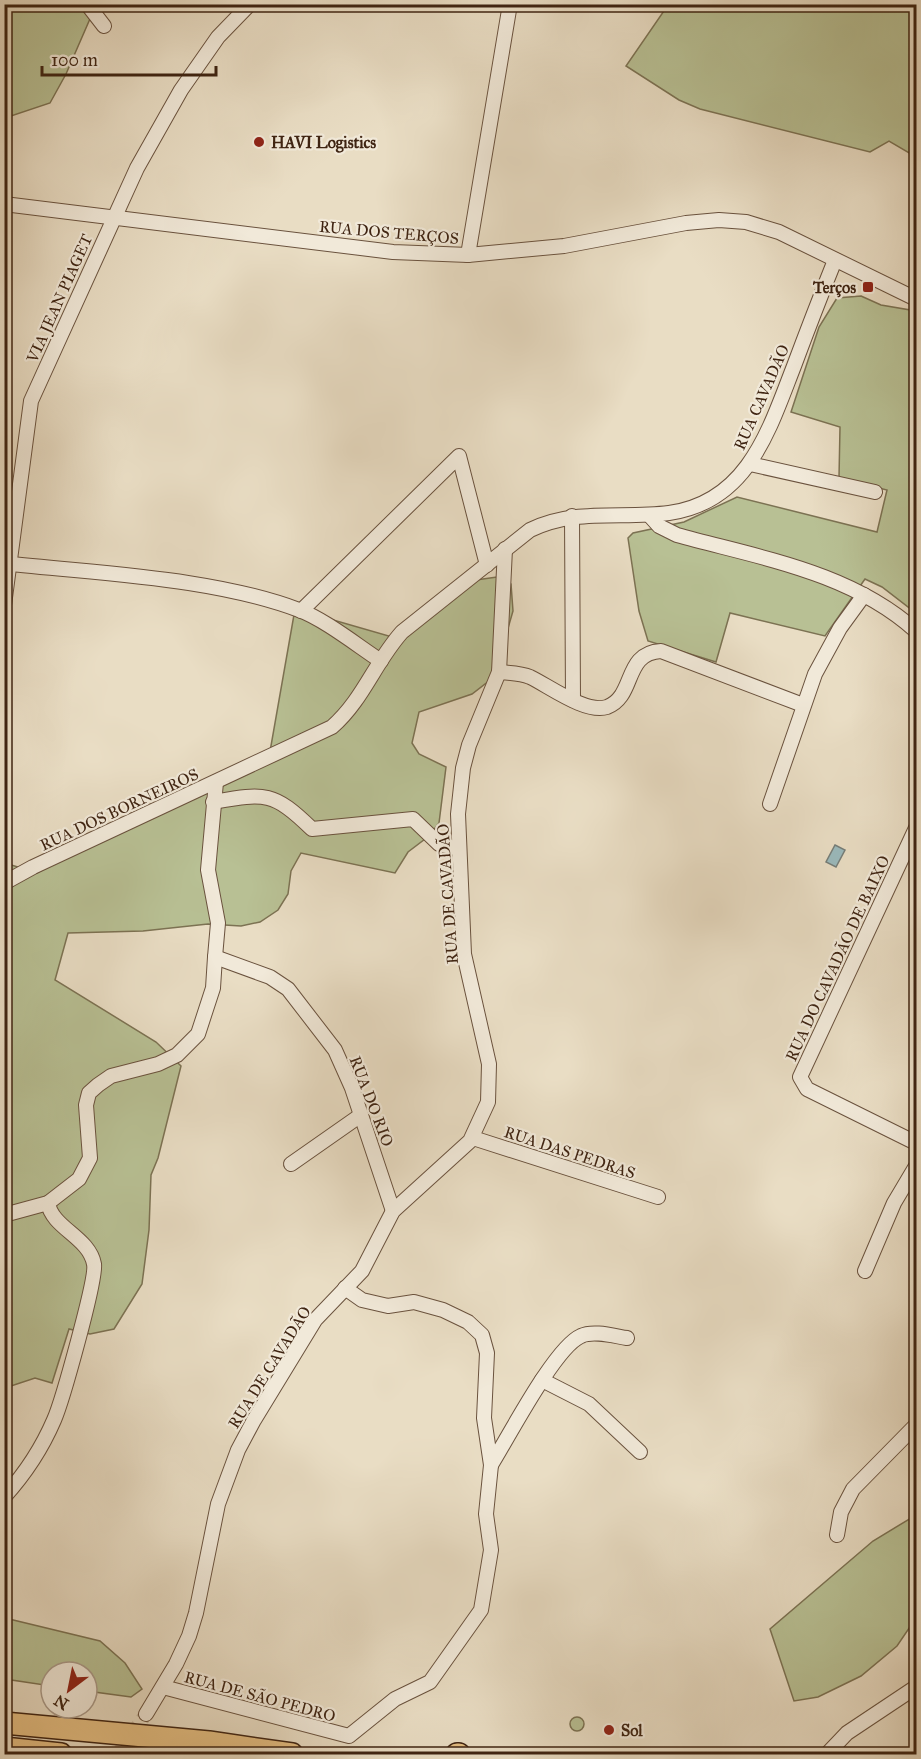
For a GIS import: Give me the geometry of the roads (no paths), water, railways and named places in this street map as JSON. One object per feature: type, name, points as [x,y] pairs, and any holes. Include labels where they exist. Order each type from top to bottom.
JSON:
[{"type":"highway","points":[[4,1723],[209,1742],[292,1755]]},
{"type":"highway","points":[[4,1748],[61,1755]]},
{"type":"street","points":[[87,4],[104,26]]},
{"type":"street","name":"VIA JEAN PIAGET","points":[[4,605],[7,563],[31,401],[137,168],[181,90],[218,37],[250,4]]},
{"type":"street","points":[[468,255],[510,4]]},
{"type":"street","name":"RUA DOS TERÇOS","points":[[4,204],[393,252],[468,255],[564,246],[686,223],[719,220],[746,222],[779,232],[916,299]]},
{"type":"street","name":"RUA CAVADÃO","points":[[381,661],[392,643],[411,623],[487,565],[519,537],[545,522],[573,516],[650,516],[681,511],[708,501],[726,489],[750,464],[774,416],[835,260]]},
{"type":"street","points":[[301,610],[459,456],[487,565]]},
{"type":"street","points":[[750,464],[875,492]]},
{"type":"street","points":[[573,516],[573,700]]},
{"type":"street","points":[[650,516],[659,526],[677,535],[808,571],[864,595],[884,606],[916,631]]},
{"type":"street","name":"RUA DE CAVADÃO","points":[[146,1714],[163,1687],[189,1636],[196,1613],[218,1504],[238,1450],[305,1335],[326,1307],[362,1271],[393,1211],[459,1154],[473,1137],[488,1102],[489,1064],[464,954],[458,814],[463,768],[499,672],[506,549]]},
{"type":"street","points":[[7,563],[217,589],[301,610],[381,661]]},
{"type":"street","points":[[770,804],[802,705],[823,658],[864,595]]},
{"type":"street","points":[[499,672],[528,676],[593,708],[606,707],[622,694],[640,659],[646,654],[661,651],[802,705]]},
{"type":"street","name":"RUA DOS BORNEIROS","points":[[4,883],[33,867],[332,727],[355,704],[381,661]]},
{"type":"street","points":[[4,1215],[48,1203],[79,1179],[90,1158],[86,1105],[89,1093],[111,1076],[158,1064],[177,1055],[198,1034],[213,988],[218,923],[208,870],[216,782]]},
{"type":"street","points":[[213,802],[250,796],[271,797],[297,815],[312,829],[413,819],[439,844],[459,849]]},
{"type":"street","name":"RUA DO CAVADÃO DE BAIXO","points":[[916,828],[800,1077],[807,1089],[916,1143]]},
{"type":"street","name":"RUA DO RIO","points":[[215,957],[270,977],[288,989],[335,1050],[362,1115],[393,1211]]},
{"type":"street","points":[[291,1164],[362,1115]]},
{"type":"street","name":"RUA DAS PEDRAS","points":[[473,1137],[658,1197]]},
{"type":"street","points":[[865,1271],[894,1203],[916,1166]]},
{"type":"street","points":[[4,1497],[18,1482],[55,1419],[91,1290],[95,1264],[89,1251],[50,1213],[48,1203]]},
{"type":"street","points":[[345,1288],[362,1300],[379,1304],[388,1306],[414,1302],[443,1310],[468,1322],[482,1335],[487,1353],[484,1418],[491,1465]]},
{"type":"street","points":[[491,1465],[542,1380],[554,1363],[582,1335],[627,1338]]},
{"type":"street","points":[[542,1380],[589,1404],[640,1452]]},
{"type":"street","points":[[837,1535],[841,1512],[853,1489],[916,1425]]},
{"type":"street","name":"RUA DE SÃO PEDRO","points":[[163,1687],[349,1736],[395,1699],[430,1682],[481,1610],[491,1550],[486,1514],[491,1465]]},
{"type":"street","points":[[826,1755],[847,1732],[916,1687]]},
{"type":"water","points":[[835,845],[845,850],[836,867],[826,862]]},
{"type":"tunnel","points":[[118,1754],[146,1714]]},
{"type":"place","name":"HAVI Logistics","points":[[259,142]]},
{"type":"place","name":"Terços","points":[[868,287]]},
{"type":"place","name":"Sol","points":[[609,1730]]}]
